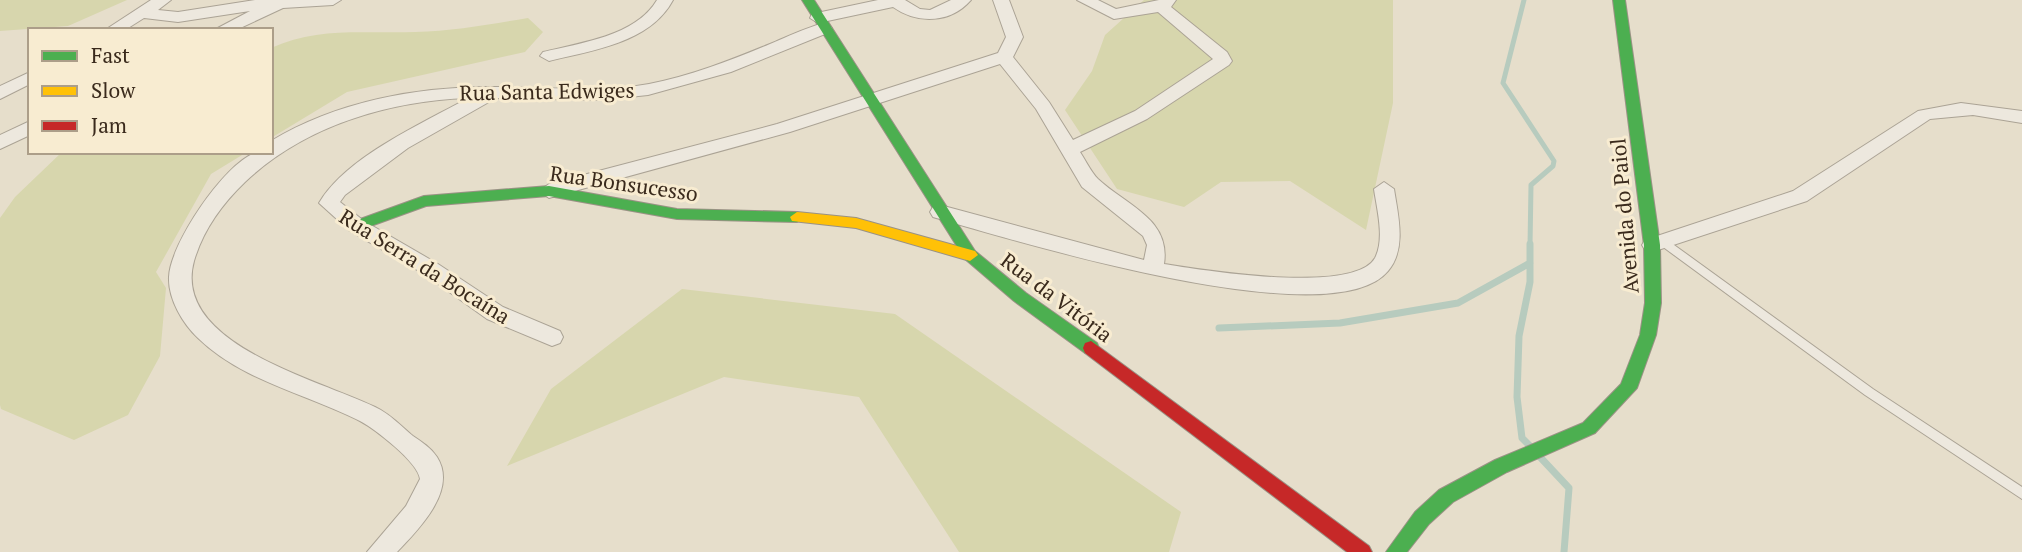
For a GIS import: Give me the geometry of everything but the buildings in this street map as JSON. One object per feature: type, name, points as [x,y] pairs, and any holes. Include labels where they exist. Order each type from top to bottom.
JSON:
[{"type":"street","points":[[117,28],[163,0]]},
{"type":"street","points":[[144,13],[178,17],[283,2],[333,0]]},
{"type":"street","points":[[549,56],[637,28],[653,18],[665,0]]},
{"type":"street","name":"Rua da Vitória","points":[[808,0],[940,212],[970,255],[1020,297],[1197,425],[1362,552]]},
{"type":"street","name":"Rua Santa Edwiges","points":[[273,149],[286,140],[333,119],[397,100],[492,93],[623,93],[656,88],[697,78],[821,23],[896,1],[912,13],[928,16],[963,0]]},
{"type":"street","points":[[549,191],[783,128],[1004,57],[1014,46],[1016,37],[1001,0]]},
{"type":"street","points":[[1068,150],[1141,116],[1223,61],[1218,52],[1164,3],[1114,14],[1084,0]]},
{"type":"street","name":"Avenida do Paiol","points":[[1396,552],[1422,518],[1446,496],[1501,466],[1589,428],[1628,388],[1648,335],[1657,243],[1619,0]]},
{"type":"street","points":[[226,28],[283,2]]},
{"type":"street","points":[[178,17],[194,28]]},
{"type":"street","points":[[1004,57],[1043,106],[1089,182],[1150,232],[1157,245],[1153,269]]},
{"type":"street","points":[[0,93],[28,78]]},
{"type":"street","name":"Rua Serra da Bocaína","points":[[492,93],[356,175],[333,195],[330,206],[495,313],[552,337]]},
{"type":"street","points":[[1657,243],[1800,196],[1924,115],[1941,108],[1961,107],[2022,117]]},
{"type":"street","points":[[0,143],[28,128]]},
{"type":"street","name":"Rua Santa Edwiges","points":[[266,154],[214,199],[179,261],[179,289],[188,312],[241,360],[370,416],[423,457],[432,470],[432,484],[424,501],[380,552]]},
{"type":"street","points":[[940,212],[1153,269],[1243,283],[1328,284],[1358,280],[1379,269],[1387,253],[1389,229],[1384,189]]},
{"type":"street","name":"Rua Bonsucesso","points":[[357,226],[424,201],[549,191],[677,214],[816,218],[856,223],[970,255]]},
{"type":"lane","points":[[1657,243],[1869,392],[2022,494]]},
{"type":"green space","points":[[0,0],[127,0],[68,26],[0,31]]},
{"type":"green space","points":[[1144,0],[1393,0],[1393,103],[1366,230],[1290,181],[1221,182],[1184,207],[1117,189],[1065,110],[1092,71],[1105,35]]},
{"type":"green space","points":[[528,18],[543,32],[525,52],[347,92],[273,137],[273,47],[306,36],[342,32],[430,31]]},
{"type":"green space","points":[[60,154],[244,154],[211,174],[156,272],[166,288],[160,356],[128,415],[74,440],[1,409],[0,405],[0,218],[15,197]]},
{"type":"green space","points":[[682,289],[895,314],[1181,512],[1169,552],[959,552],[859,397],[724,377],[507,466],[551,389]]},
{"type":"waterway","points":[[1524,0],[1503,83],[1554,161],[1553,166],[1531,185],[1530,246]]},
{"type":"waterway","points":[[1530,246],[1530,263]]},
{"type":"waterway","points":[[1219,328],[1340,323],[1458,303],[1530,263]]},
{"type":"waterway","points":[[1530,263],[1530,282],[1519,336],[1517,397],[1522,438],[1530,446]]},
{"type":"waterway","points":[[1540,457],[1569,488],[1564,552]]},
{"type":"traffic: fast","points":[[808,0],[970,255],[1020,297],[1091,348]]},
{"type":"traffic: fast","points":[[1396,552],[1422,518],[1446,496],[1501,466],[1589,428],[1628,388],[1648,335],[1653,303],[1652,245],[1619,0]]},
{"type":"traffic: fast","points":[[357,226],[424,201],[549,191],[677,214],[797,217]]},
{"type":"traffic: slow","points":[[797,217],[856,223],[970,255]]},
{"type":"traffic: jam","points":[[1091,348],[1362,552]]}]
